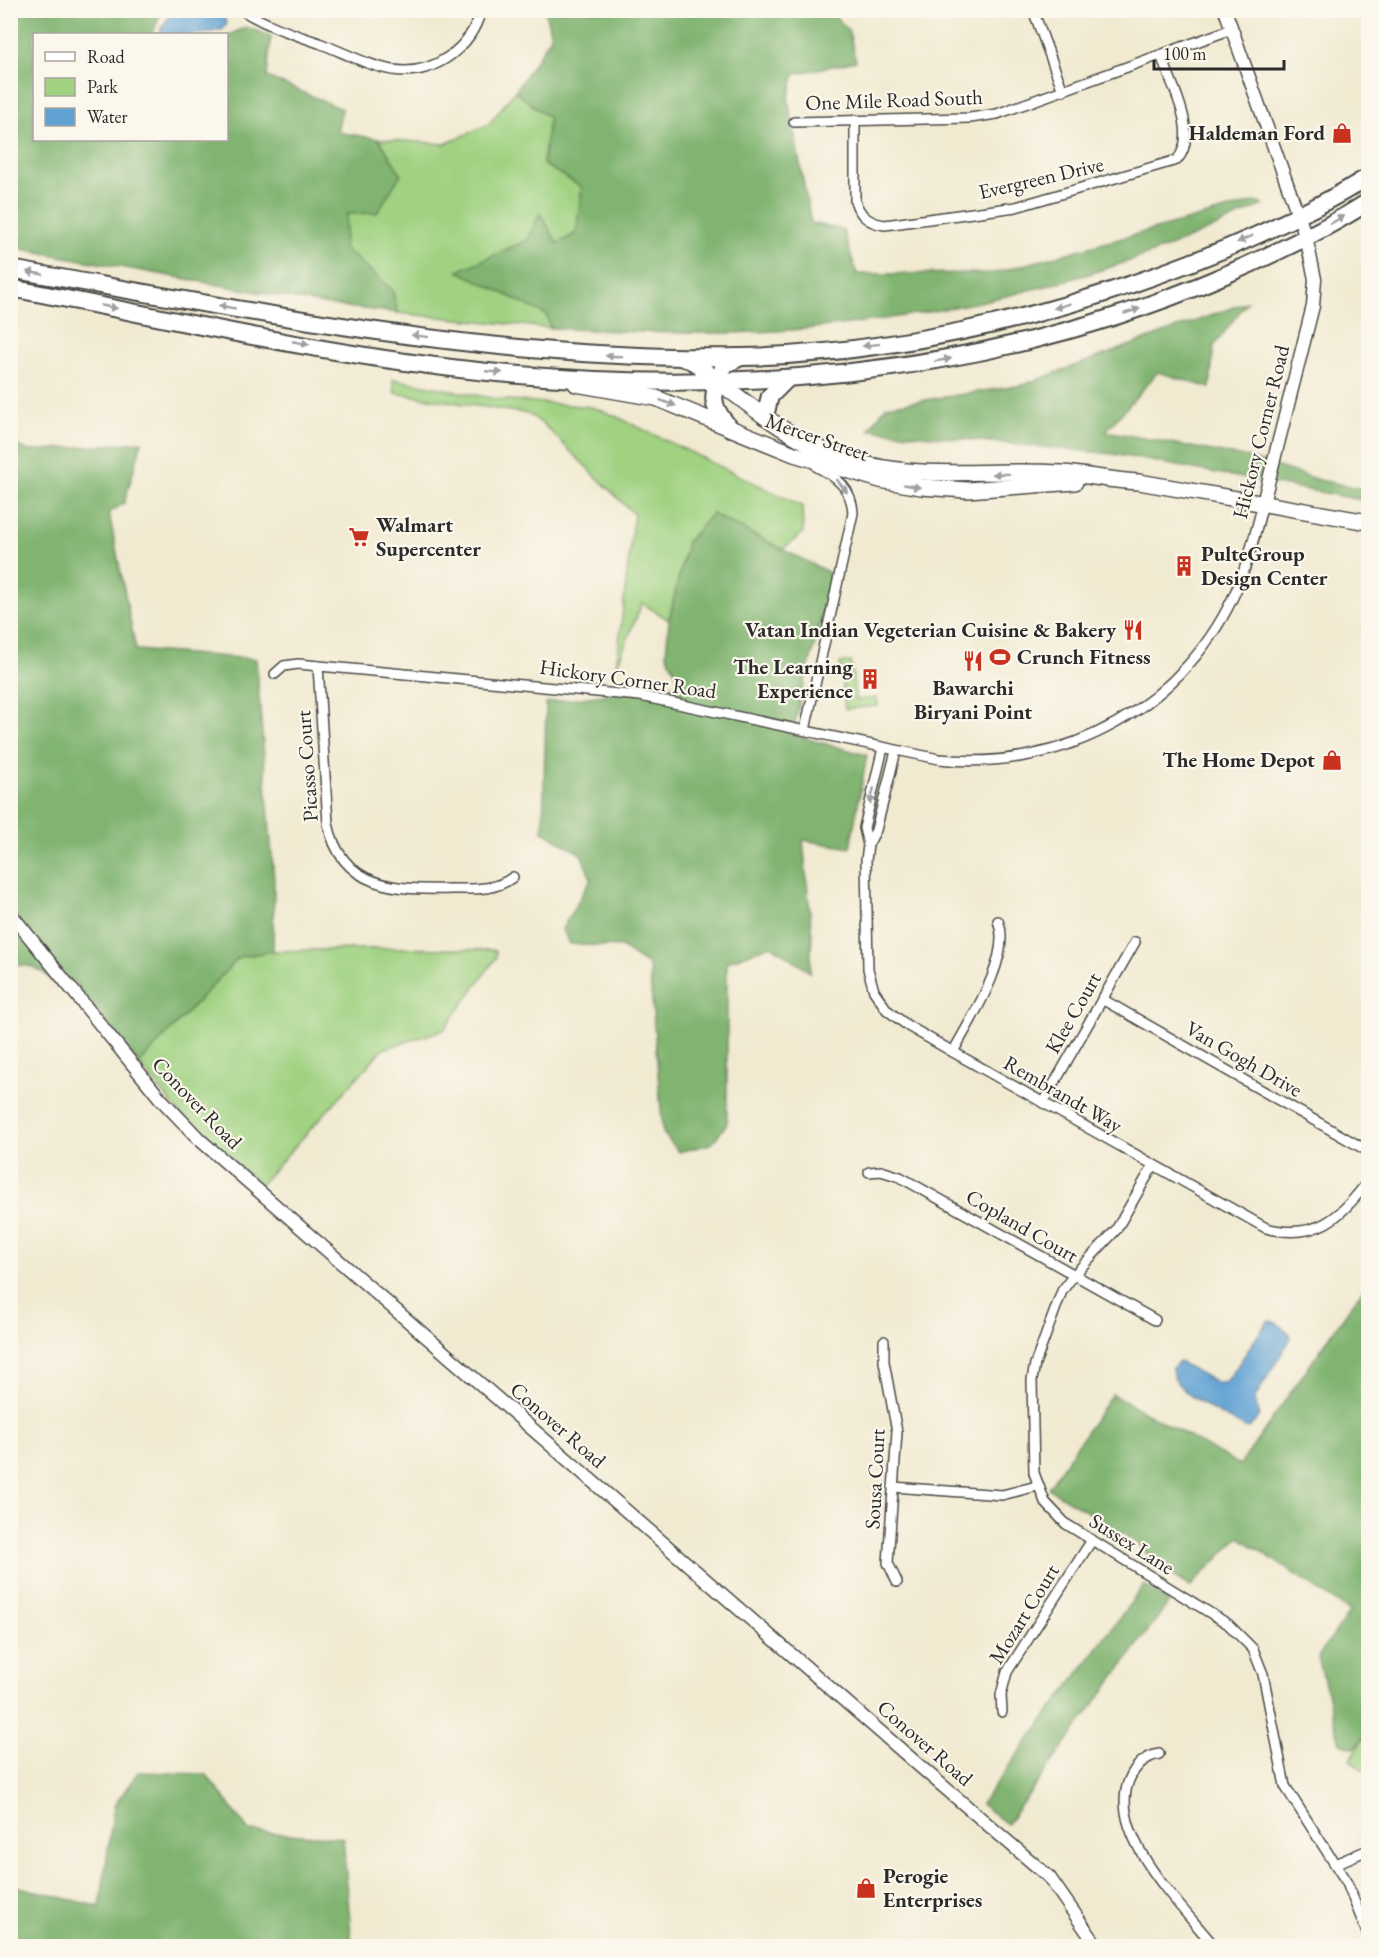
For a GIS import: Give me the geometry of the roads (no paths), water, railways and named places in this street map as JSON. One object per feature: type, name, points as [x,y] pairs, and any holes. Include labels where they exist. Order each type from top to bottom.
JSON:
[{"type":"highway","points":[[10,268],[337,326],[499,346],[569,354],[742,357],[878,344],[1016,318],[1151,278],[1238,243],[1368,177]]},
{"type":"highway","points":[[10,288],[386,359],[528,376],[579,380],[718,382],[788,378],[908,366],[1040,339],[1169,298],[1306,237],[1368,202]]},
{"type":"highway","points":[[730,428],[718,415],[713,402],[724,365],[742,357]]},
{"type":"highway","points":[[765,416],[770,396],[788,378]]},
{"type":"main road","name":"Mercer Street","points":[[673,356],[692,361],[765,416],[820,449],[889,470],[941,475],[1062,473],[1101,480],[1139,482],[1368,522]]},
{"type":"main road","name":"Mercer Street","points":[[528,376],[656,398],[794,454],[880,480],[921,487],[967,490],[1101,480]]},
{"type":"street","points":[[242,10],[277,27],[384,68],[409,70],[434,64],[457,51],[474,30],[481,10]]},
{"type":"street","points":[[1033,10],[1063,91]]},
{"type":"street","name":"Hickory Corner Road","points":[[275,674],[284,666],[318,666],[640,696],[896,751],[950,760],[1011,760],[1048,752],[1084,740],[1128,717],[1148,703],[1181,672],[1219,622],[1238,587],[1263,503],[1313,306],[1315,279],[1306,237],[1225,10]]},
{"type":"street","name":"One Mile Road South","points":[[794,122],[979,117],[1014,110],[1232,29]]},
{"type":"street","name":"Evergreen Drive","points":[[855,120],[855,201],[858,209],[868,220],[885,225],[1016,207],[1177,160],[1185,147],[1187,129],[1161,55]]},
{"type":"street","points":[[140,312],[144,292]]},
{"type":"street","points":[[794,454],[834,476],[845,487],[852,506],[850,529],[805,730]]},
{"type":"street","name":"Picasso Court","points":[[318,666],[328,823],[337,847],[352,867],[372,881],[398,889],[489,888],[504,884],[513,877]]},
{"type":"street","name":"Rembrandt Way","points":[[883,748],[864,828],[868,845],[866,922],[871,984],[882,1005],[891,1014],[953,1052],[1252,1222],[1279,1232],[1304,1231],[1328,1223],[1348,1208],[1368,1181]]},
{"type":"street","name":"Rembrandt Way","points":[[868,845],[876,830],[896,751]]},
{"type":"street","name":"Conover Road","points":[[10,914],[159,1097],[199,1139],[914,1761],[1036,1863],[1061,1891],[1097,1947]]},
{"type":"street","points":[[953,1052],[982,999],[1000,949],[1002,935],[998,921]]},
{"type":"street","name":"Klee Court","points":[[1043,1103],[1135,942]]},
{"type":"street","name":"Van Gogh Drive","points":[[1102,999],[1368,1151]]},
{"type":"street","name":"Sussex Lane","points":[[1153,1166],[1116,1230],[1073,1276],[1059,1298],[1042,1339],[1034,1372],[1033,1465],[1037,1486],[1057,1516],[1228,1624],[1253,1648],[1263,1674],[1285,1786],[1347,1883],[1368,1935]]},
{"type":"street","name":"Copland Court","points":[[869,1172],[881,1171],[900,1178],[1155,1320]]},
{"type":"street","name":"Sousa Court","points":[[884,1341],[884,1362],[897,1424],[888,1563],[897,1582]]},
{"type":"street","points":[[893,1487],[1002,1495],[1037,1486]]},
{"type":"street","name":"Mozart Court","points":[[1002,1712],[1001,1695],[1007,1672],[1092,1540]]},
{"type":"street","points":[[1159,1754],[1142,1761],[1128,1784],[1125,1809],[1129,1831],[1138,1850],[1214,1947]]},
{"type":"street","points":[[1335,1864],[1368,1850]]},
{"type":"water","points":[[173,11],[221,11],[227,24],[222,30],[207,33],[162,33],[160,30]]},
{"type":"water","points":[[1268,1321],[1280,1325],[1290,1334],[1291,1338],[1254,1399],[1260,1416],[1249,1428],[1245,1428],[1189,1394],[1174,1377],[1172,1368],[1179,1362],[1216,1382],[1227,1381]]},
{"type":"place","name":"Haldeman Ford","points":[[1342,133]]},
{"type":"place","name":"Walmart Supercenter","points":[[359,537]]},
{"type":"place","name":"PulteGroup Design Center","points":[[1184,566]]},
{"type":"place","name":"Vatan Indian Vegeterian Cuisine & Bakery","points":[[1133,630]]},
{"type":"place","name":"Crunch Fitness","points":[[1000,657]]},
{"type":"place","name":"Bawarchi Biryani Point","points":[[973,661]]},
{"type":"place","name":"The Learning Experience","points":[[870,679]]},
{"type":"place","name":"The Home Depot","points":[[1332,760]]},
{"type":"place","name":"Perogie Enterprises","points":[[866,1888]]}]
